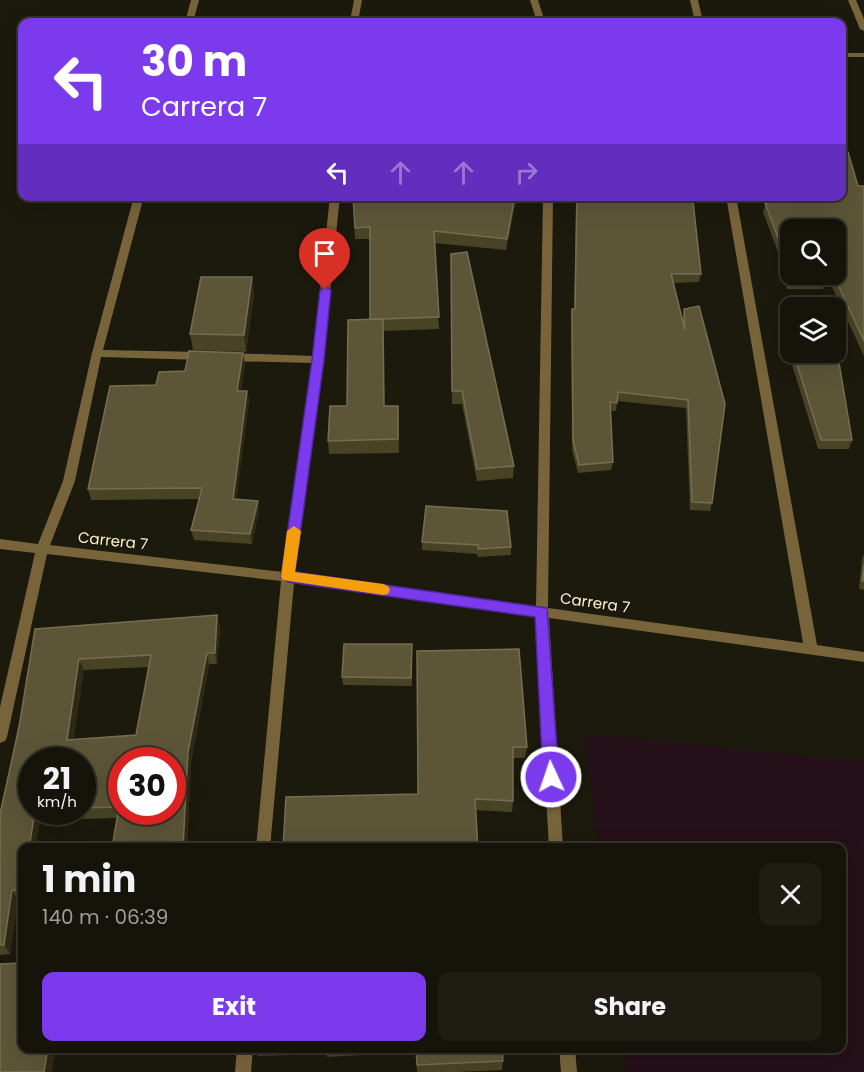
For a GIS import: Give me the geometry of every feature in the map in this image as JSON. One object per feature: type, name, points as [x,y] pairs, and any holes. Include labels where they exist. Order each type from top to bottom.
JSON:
[{"type":"street","points":[[190,18],[195,0]]},
{"type":"street","points":[[355,18],[358,0]]},
{"type":"street","points":[[534,0],[540,18]]},
{"type":"street","points":[[694,0],[698,18]]},
{"type":"street","points":[[852,0],[864,29]]},
{"type":"street","points":[[846,55],[864,55]]},
{"type":"street","points":[[0,737],[42,550],[69,481],[97,352],[138,201]]},
{"type":"street","points":[[263,843],[288,577],[318,360],[334,201]]},
{"type":"street","points":[[548,201],[542,612],[556,843]]},
{"type":"street","points":[[732,201],[811,650]]},
{"type":"street","points":[[97,352],[318,360]]},
{"type":"street","name":"Carrera 7","points":[[0,544],[288,577],[864,657]]},
{"type":"street","points":[[243,1072],[245,1053]]},
{"type":"street","points":[[567,1053],[569,1072]]},
{"type":"shaded area","points":[[584,733],[864,762],[864,1072],[626,1072],[624,1053],[846,1053],[846,843],[598,843]]},
{"type":"building","points":[[846,152],[848,152],[858,186],[864,186],[864,341],[846,302],[846,297],[844,297],[838,285],[846,285],[846,219],[780,219],[780,243],[765,203],[768,204],[768,201],[846,201]]},
{"type":"building","points":[[353,201],[514,201],[507,239],[434,231],[439,317],[370,319],[370,227],[355,228]]},
{"type":"building","points":[[577,201],[693,201],[701,274],[671,274],[685,330],[684,309],[699,306],[725,404],[712,503],[692,502],[688,400],[618,392],[617,403],[610,402],[613,462],[579,465],[573,441],[572,309],[575,309]]},
{"type":"building","points":[[467,252],[514,466],[477,469],[462,391],[452,391],[451,254]]},
{"type":"building","points":[[201,277],[252,277],[244,335],[190,334]]},
{"type":"building","points":[[383,319],[384,406],[398,406],[398,439],[328,441],[330,406],[347,406],[348,320]]},
{"type":"building","points":[[189,351],[243,353],[237,391],[247,391],[233,499],[258,501],[250,534],[191,530],[202,488],[88,489],[110,386],[156,385],[159,372],[185,371]]},
{"type":"building","points":[[796,363],[839,363],[852,440],[821,440]]},
{"type":"building","points":[[426,506],[507,511],[511,547],[478,549],[478,545],[422,542]]},
{"type":"building","points":[[217,615],[215,653],[207,653],[188,752],[186,790],[186,747],[108,747],[108,807],[96,808],[96,747],[18,747],[18,825],[33,825],[30,843],[18,843],[18,890],[12,890],[4,945],[0,945],[0,814],[19,727],[35,629]],"holes":[[[151,655],[136,735],[67,740],[79,659]]]},
{"type":"building","points":[[344,644],[412,644],[411,678],[342,677]]},
{"type":"building","points":[[519,649],[527,747],[513,747],[513,801],[475,799],[478,843],[283,843],[286,797],[418,794],[417,651]]},
{"type":"building","points":[[116,825],[184,825],[183,843],[113,843]]},
{"type":"building","points":[[18,963],[18,1053],[47,1053],[44,1072],[0,1072],[0,964]]},
{"type":"building","points":[[416,1053],[502,1053],[503,1061],[417,1065]]},
{"type":"slow traffic","points":[[294,531],[288,577],[383,590]]},
{"type":"route","points":[[325,290],[318,360],[288,577],[542,612],[551,777]]}]
